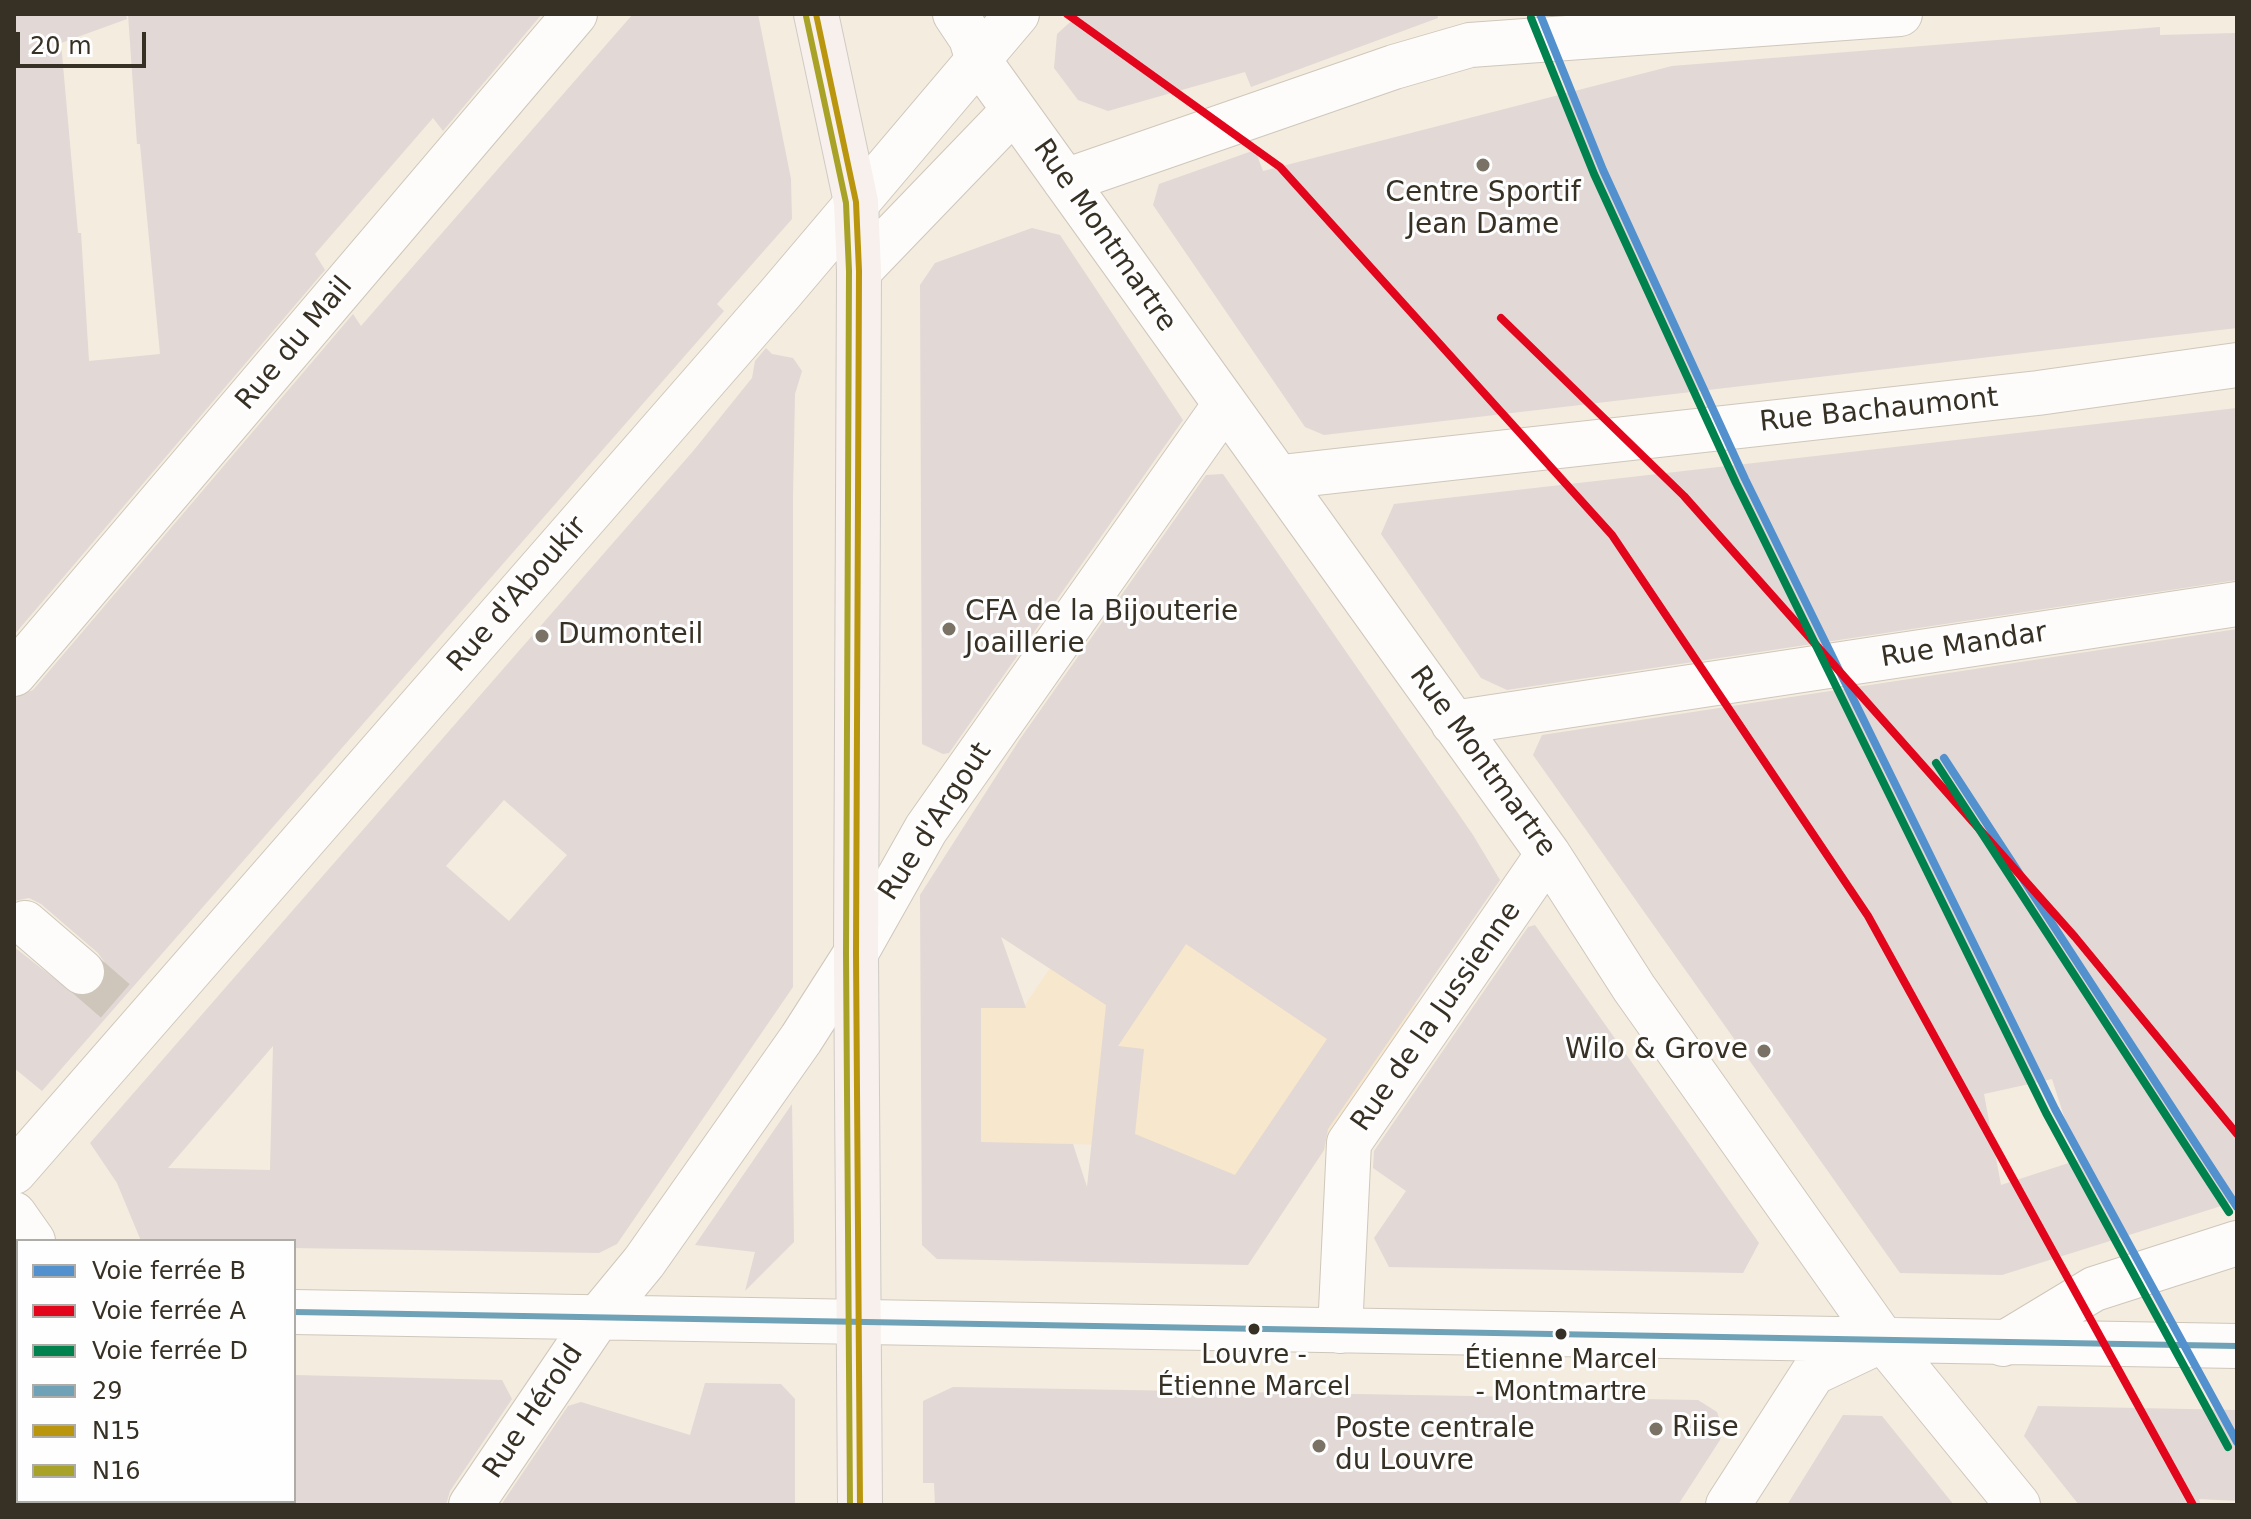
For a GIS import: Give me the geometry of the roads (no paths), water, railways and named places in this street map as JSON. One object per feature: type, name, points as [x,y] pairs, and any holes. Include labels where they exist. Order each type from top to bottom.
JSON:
[{"type":"main road","points":[[816,14],[856,202],[859,271],[856,953],[860,1505]]},
{"type":"street","name":"Rue du Mail","points":[[14,674],[575,14]]},
{"type":"street","name":"Rue Montmartre","points":[[955,14],[971,38],[977,58],[1224,406],[1281,477],[1548,854],[1634,988],[1883,1340],[2018,1505]]},
{"type":"street","name":"Rue d'Aboukir","points":[[14,1172],[131,1014],[856,202],[1017,14]]},
{"type":"street","points":[[1065,181],[1394,67],[1470,45],[1900,14]]},
{"type":"street","points":[[859,271],[1014,110]]},
{"type":"street","name":"Rue Bachaumont","points":[[1281,477],[2038,393],[2237,365]]},
{"type":"street","name":"Rue d'Argout","points":[[597,1319],[644,1262],[801,1039],[856,953],[926,829],[1224,406]]},
{"type":"street","name":"Rue Mandar","points":[[1453,723],[2237,604]]},
{"type":"street","name":"Rue de la Jussienne","points":[[1340,1331],[1349,1143],[1548,854]]},
{"type":"street","points":[[25,923],[82,972]]},
{"type":"street","points":[[14,1214],[32,1239]]},
{"type":"street","points":[[2003,1344],[2094,1289],[2237,1243]]},
{"type":"street","points":[[296,1312],[2237,1346]]},
{"type":"street","name":"Rue Hérold","points":[[471,1505],[597,1319]]},
{"type":"street","points":[[1728,1505],[1813,1373],[1883,1340]]},
{"type":"tunnel","points":[[82,972],[119,1004]]},
{"type":"rail line","name":"A","points":[[1067,14],[1280,167],[1612,535],[1868,916],[2193,1505]]},
{"type":"rail line","name":"B","points":[[1540,14],[1603,170],[1745,479],[2055,1109],[2237,1442]]},
{"type":"rail line","name":"D","points":[[1531,18],[1594,174],[1736,483],[2046,1113],[2228,1447]]},
{"type":"rail line","name":"A","points":[[1501,318],[1684,496],[2075,937],[2237,1134]]},
{"type":"rail line","name":"B","points":[[1944,758],[2237,1207]]},
{"type":"rail line","name":"D","points":[[1936,763],[2229,1212]]},
{"type":"place","name":"Centre Sportif Jean Dame","points":[[1483,165]]},
{"type":"place","name":"CFA de la Bijouterie Joaillerie","points":[[949,629]]},
{"type":"place","name":"Dumonteil","points":[[542,636]]},
{"type":"place","name":"Wilo & Grove","points":[[1764,1051]]},
{"type":"place","name":"Louvre - Étienne Marcel","points":[[1254,1329]]},
{"type":"place","name":"Étienne Marcel - Montmartre","points":[[1561,1334]]},
{"type":"place","name":"Riise","points":[[1656,1429]]},
{"type":"place","name":"Poste centrale du Louvre","points":[[1319,1446]]}]
